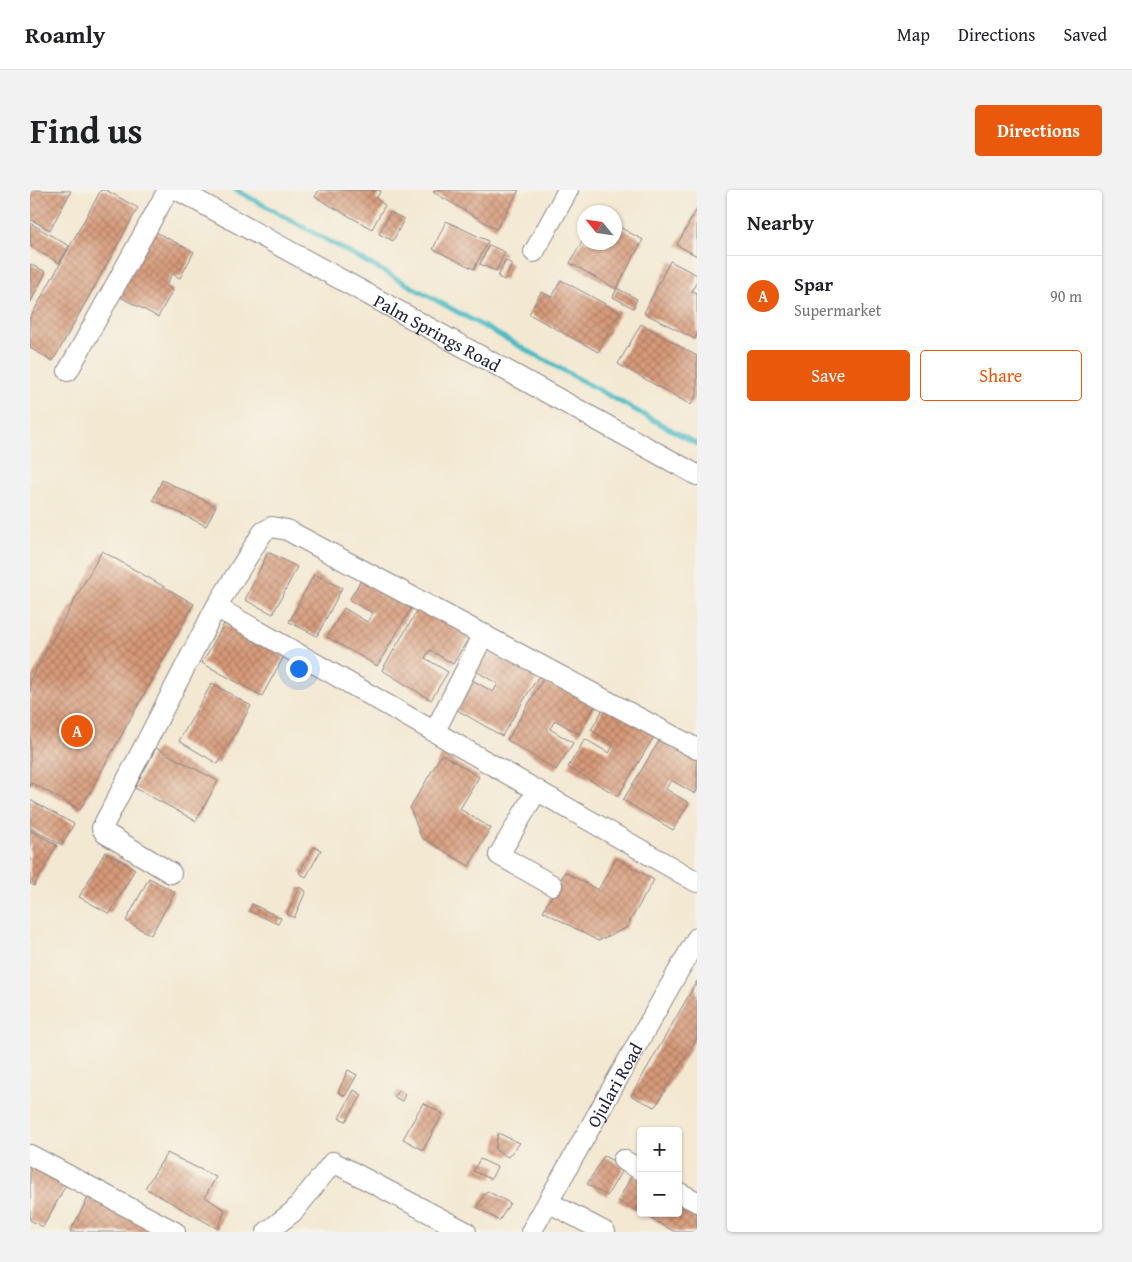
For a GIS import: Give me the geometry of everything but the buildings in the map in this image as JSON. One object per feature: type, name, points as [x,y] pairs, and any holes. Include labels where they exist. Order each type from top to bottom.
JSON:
[{"type":"street","points":[[68,371],[168,190]]},
{"type":"street","name":"Palm Springs Road","points":[[178,190],[697,475]]},
{"type":"street","points":[[534,252],[568,190]]},
{"type":"street","points":[[171,873],[105,833],[102,828],[216,608],[263,532],[272,527],[287,530],[697,749]]},
{"type":"street","points":[[216,608],[436,731],[697,882]]},
{"type":"street","points":[[436,731],[484,634]]},
{"type":"street","points":[[537,790],[499,855],[552,885]]},
{"type":"street","name":"Ojulari Road","points":[[531,1232],[697,938]]},
{"type":"street","points":[[30,1155],[176,1232]]},
{"type":"street","points":[[623,1160],[637,1168]]},
{"type":"street","points":[[267,1232],[294,1211],[333,1162],[466,1232]]},
{"type":"street","points":[[682,1194],[697,1202]]},
{"type":"street","points":[[548,1202],[605,1232]]},
{"type":"waterway","points":[[236,190],[697,444]]},
{"type":"place","name":"Spar","points":[[77,731]]}]
